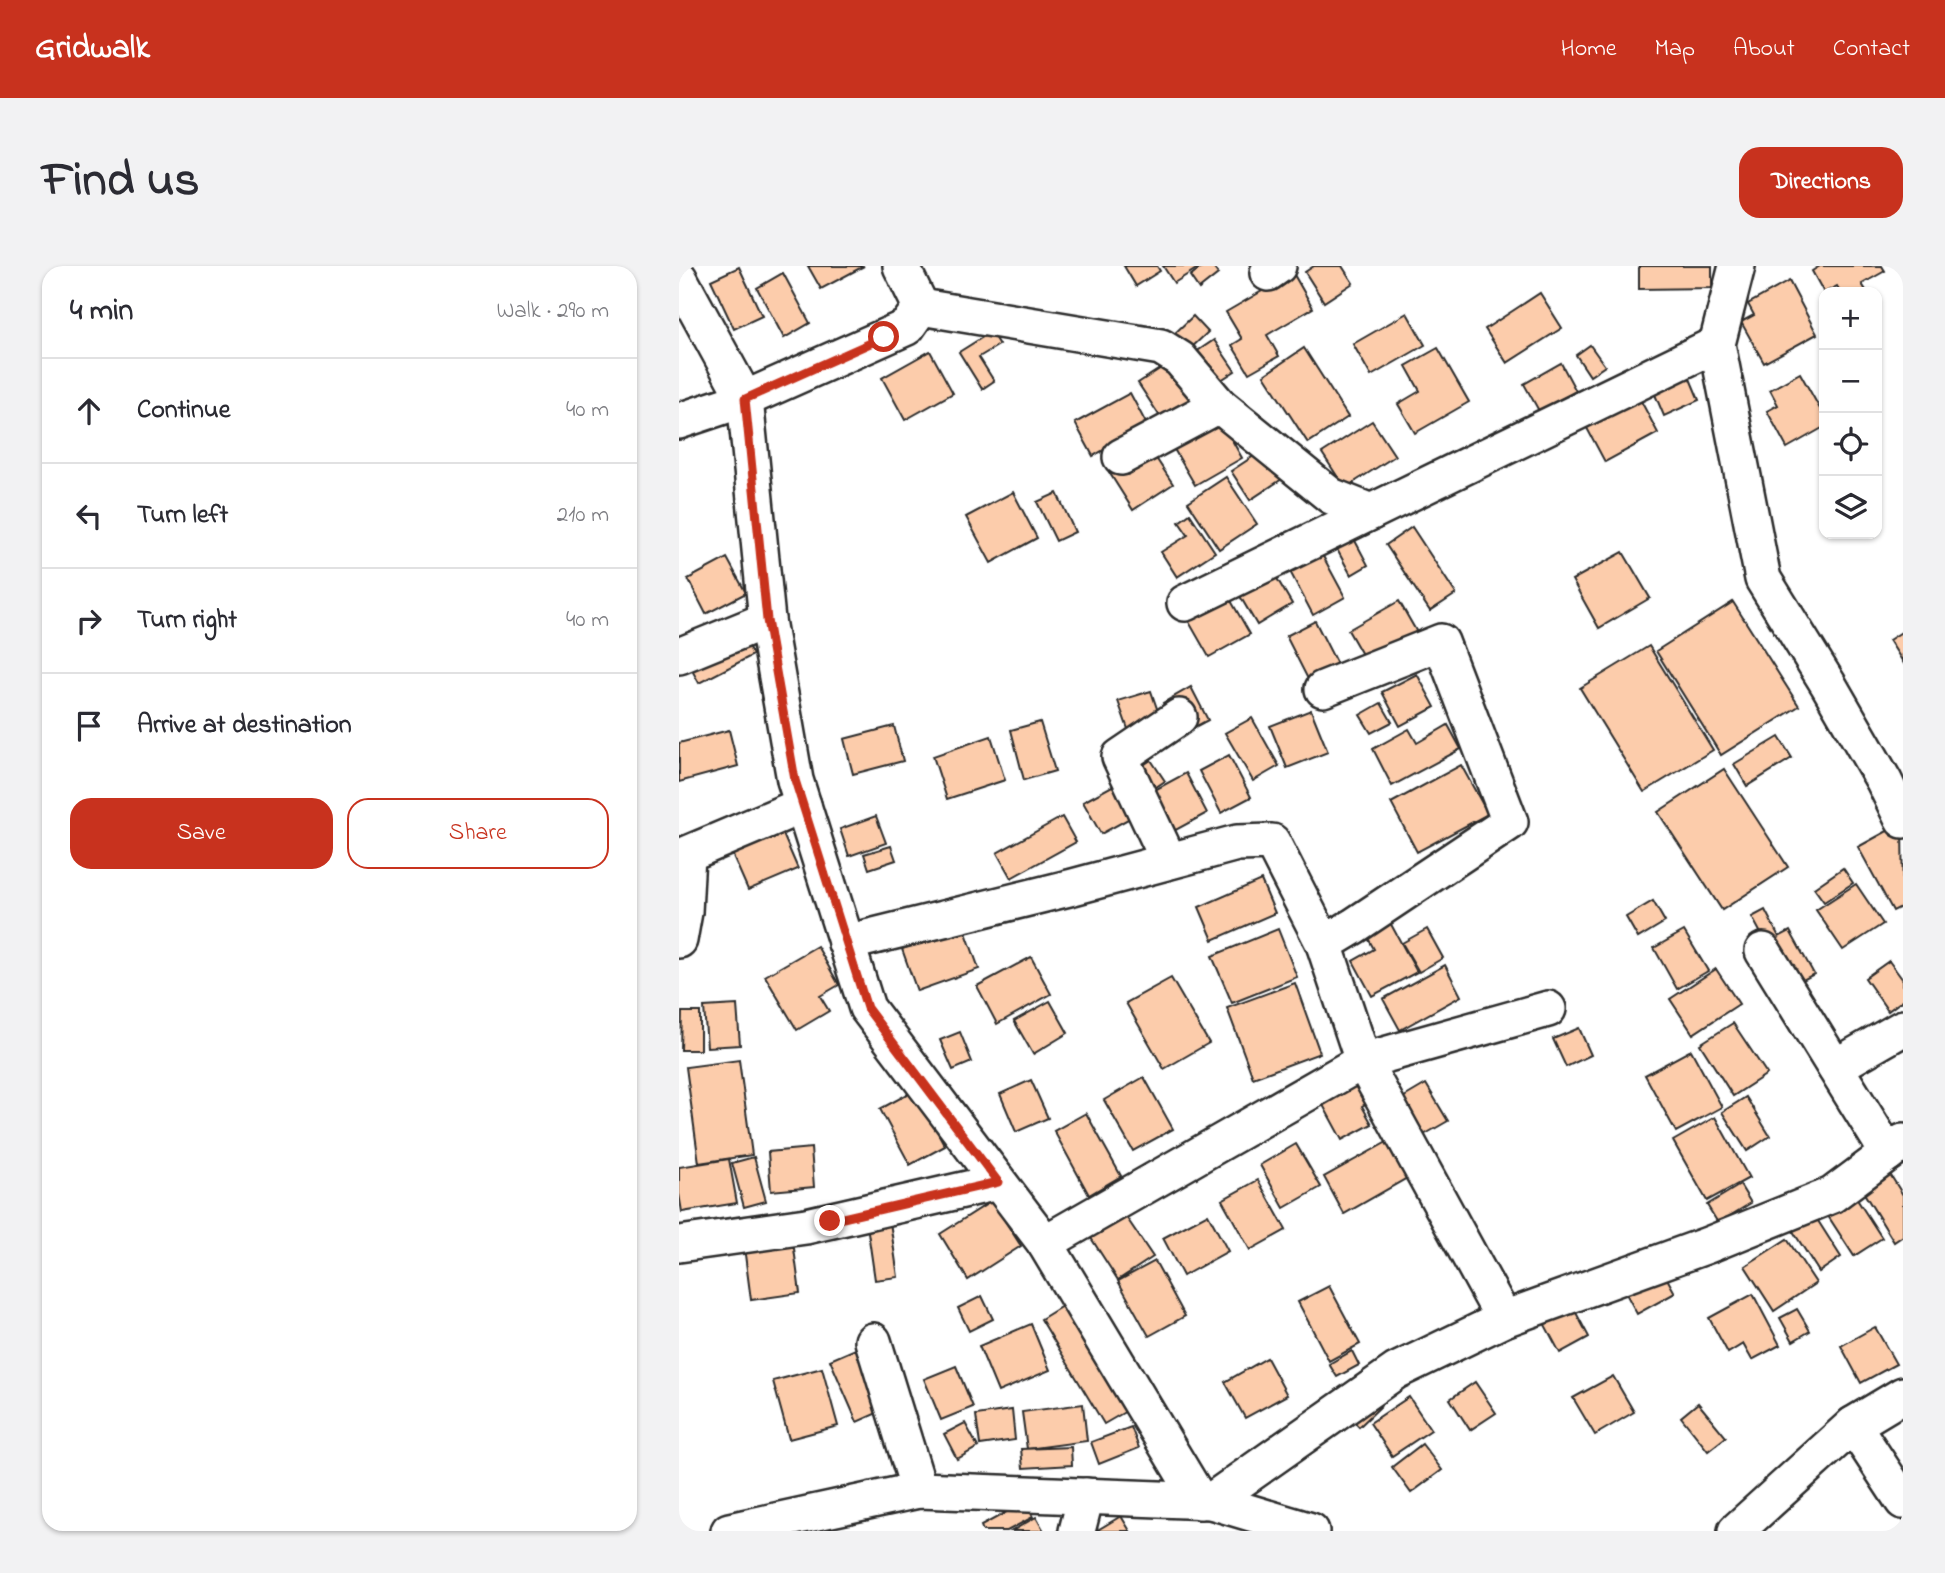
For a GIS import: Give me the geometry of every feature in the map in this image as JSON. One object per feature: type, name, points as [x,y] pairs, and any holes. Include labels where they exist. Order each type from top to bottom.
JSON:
[{"type":"street","points":[[901,266],[921,306]]},
{"type":"street","points":[[1737,266],[1717,344],[1763,579],[1828,684],[1893,774],[1903,820]]},
{"type":"street","points":[[679,278],[745,399],[767,620],[795,780],[867,1008],[1045,1242],[1206,1501]]},
{"type":"street","points":[[679,421],[745,399],[908,327],[921,306]]},
{"type":"street","points":[[921,306],[1161,347],[1180,359],[1219,405],[1331,496],[1371,512]]},
{"type":"street","points":[[1185,603],[1717,344]]},
{"type":"street","points":[[1121,457],[1219,405]]},
{"type":"street","points":[[679,656],[767,620]]},
{"type":"street","points":[[1323,689],[1441,642],[1510,822],[1324,944]]},
{"type":"street","points":[[1169,861],[1121,757],[1179,717]]},
{"type":"street","points":[[681,921],[687,854],[803,805]]},
{"type":"street","points":[[846,943],[1237,843],[1272,842],[1324,944],[1363,1061],[1504,1319]]},
{"type":"street","points":[[1206,1501],[1396,1371],[1504,1319],[1708,1245],[1832,1195],[1896,1148],[1835,1067],[1763,951]]},
{"type":"street","points":[[1045,1242],[1363,1061],[1548,1009]]},
{"type":"street","points":[[1835,1067],[1903,1028]]},
{"type":"street","points":[[679,1244],[806,1226],[998,1182]]},
{"type":"street","points":[[873,1341],[919,1490]]},
{"type":"street","points":[[1736,1531],[1853,1425],[1903,1395]]},
{"type":"street","points":[[1853,1425],[1903,1502]]},
{"type":"street","points":[[729,1531],[919,1490],[1206,1501],[1311,1531]]},
{"type":"street","points":[[1077,1531],[1086,1496]]},
{"type":"building","points":[[808,266],[864,266],[821,289]]},
{"type":"building","points":[[1124,266],[1157,266],[1160,271],[1136,286]]},
{"type":"building","points":[[1163,266],[1201,266],[1174,283]]},
{"type":"building","points":[[1203,266],[1212,266],[1218,274],[1199,289],[1190,276]]},
{"type":"building","points":[[1314,266],[1342,266],[1353,283],[1324,302],[1305,272]]},
{"type":"building","points":[[1639,266],[1712,266],[1712,288],[1639,289]]},
{"type":"building","points":[[1820,266],[1882,266],[1885,271],[1862,284],[1864,287],[1821,287],[1812,271]]},
{"type":"building","points":[[739,267],[762,316],[734,329],[711,280]]},
{"type":"building","points":[[783,273],[810,323],[784,338],[757,288]]},
{"type":"building","points":[[1293,273],[1313,308],[1267,335],[1279,356],[1249,373],[1232,345],[1242,339],[1226,312]]},
{"type":"building","points":[[1789,281],[1817,334],[1764,363],[1741,322],[1754,315],[1748,304]]},
{"type":"building","points":[[1540,293],[1562,328],[1507,363],[1485,329]]},
{"type":"building","points":[[1407,313],[1425,345],[1371,376],[1353,344]]},
{"type":"building","points":[[1193,316],[1208,332],[1188,351],[1173,335]]},
{"type":"building","points":[[991,332],[999,345],[979,357],[994,381],[982,389],[959,352]]},
{"type":"building","points":[[1214,340],[1235,371],[1210,387],[1190,356]]},
{"type":"building","points":[[1590,345],[1605,366],[1590,376],[1576,355]]},
{"type":"building","points":[[1304,348],[1348,417],[1308,443],[1264,375]]},
{"type":"building","points":[[1438,348],[1469,402],[1415,433],[1398,404],[1420,391],[1406,366]]},
{"type":"building","points":[[930,351],[953,393],[905,420],[882,378]]},
{"type":"building","points":[[1169,363],[1194,401],[1163,421],[1138,383]]},
{"type":"building","points":[[1561,363],[1576,391],[1539,411],[1524,384]]},
{"type":"building","points":[[1686,369],[1699,400],[1664,416],[1651,385]]},
{"type":"building","points":[[1800,373],[1819,407],[1819,430],[1787,448],[1767,411],[1778,405],[1770,390]]},
{"type":"building","points":[[1633,386],[1658,433],[1605,462],[1580,415]]},
{"type":"building","points":[[1130,393],[1147,425],[1093,456],[1075,423]]},
{"type":"building","points":[[1219,417],[1242,458],[1195,485],[1171,444]]},
{"type":"building","points":[[1372,421],[1395,456],[1345,488],[1322,453]]},
{"type":"building","points":[[1148,446],[1173,484],[1133,510],[1109,472]]},
{"type":"building","points":[[1263,450],[1282,479],[1250,500],[1231,471]]},
{"type":"building","points":[[1226,477],[1257,524],[1219,549],[1188,502]]},
{"type":"building","points":[[1013,492],[1037,538],[991,563],[966,517]]},
{"type":"building","points":[[1057,493],[1075,532],[1056,541],[1037,502]]},
{"type":"building","points":[[1190,514],[1215,552],[1177,577],[1161,552],[1188,535],[1179,522]]},
{"type":"building","points":[[1412,527],[1456,594],[1430,611],[1386,545]]},
{"type":"building","points":[[1352,535],[1368,565],[1351,575],[1334,544]]},
{"type":"building","points":[[1318,547],[1345,597],[1313,615],[1286,564]]},
{"type":"building","points":[[1623,552],[1650,598],[1599,628],[1572,580]]},
{"type":"building","points":[[727,558],[746,593],[706,614],[688,579]]},
{"type":"building","points":[[1272,570],[1292,604],[1257,625],[1237,591]]},
{"type":"building","points":[[1226,592],[1250,634],[1209,657],[1185,615]]},
{"type":"building","points":[[1399,601],[1423,643],[1372,672],[1348,630]]},
{"type":"building","points":[[1733,602],[1799,706],[1721,755],[1656,651]]},
{"type":"building","points":[[1315,621],[1342,674],[1313,689],[1286,636]]},
{"type":"building","points":[[735,622],[753,655],[699,683],[681,650]]},
{"type":"building","points":[[1903,631],[1903,662],[1889,640]]},
{"type":"building","points":[[1649,646],[1713,750],[1644,792],[1580,688]]},
{"type":"building","points":[[1417,674],[1435,707],[1400,726],[1382,692]]},
{"type":"building","points":[[1191,687],[1208,720],[1180,735],[1163,703]]},
{"type":"building","points":[[1151,691],[1165,732],[1133,743],[1118,701]]},
{"type":"building","points":[[1381,703],[1392,722],[1371,733],[1360,715]]},
{"type":"building","points":[[1311,710],[1328,752],[1287,768],[1270,726]]},
{"type":"building","points":[[1252,718],[1279,766],[1253,781],[1225,733]]},
{"type":"building","points":[[1040,722],[1055,771],[1024,780],[1011,730]]},
{"type":"building","points":[[1448,725],[1461,749],[1392,786],[1373,749],[1409,729],[1417,743]]},
{"type":"building","points":[[894,726],[903,761],[853,774],[844,739]]},
{"type":"building","points":[[729,730],[738,766],[679,782],[679,743]]},
{"type":"building","points":[[991,736],[1005,780],[947,799],[933,756]]},
{"type":"building","points":[[1779,737],[1792,758],[1747,786],[1734,764]]},
{"type":"building","points":[[1229,755],[1251,797],[1221,813],[1199,771]]},
{"type":"building","points":[[1151,760],[1165,781],[1147,793],[1133,772]]},
{"type":"building","points":[[1461,765],[1488,814],[1417,852],[1391,803]]},
{"type":"building","points":[[1724,769],[1788,867],[1722,910],[1658,812]]},
{"type":"building","points":[[1186,773],[1207,813],[1172,832],[1151,792]]},
{"type":"building","points":[[1123,780],[1141,812],[1101,834],[1083,802]]},
{"type":"building","points":[[876,816],[886,843],[849,856],[840,829]]},
{"type":"building","points":[[1062,817],[1076,842],[1011,878],[997,853]]},
{"type":"building","points":[[776,818],[798,869],[748,890],[726,840]]},
{"type":"building","points":[[1902,823],[1903,906],[1893,911],[1858,847]]},
{"type":"building","points":[[891,846],[896,860],[869,869],[864,854]]},
{"type":"building","points":[[1843,868],[1853,883],[1824,902],[1814,888]]},
{"type":"building","points":[[1261,880],[1275,913],[1213,940],[1199,907]]},
{"type":"building","points":[[1856,884],[1883,924],[1843,950],[1816,910]]},
{"type":"building","points":[[1653,901],[1665,922],[1638,938],[1626,917]]},
{"type":"building","points":[[1765,910],[1779,937],[1790,931],[1814,974],[1790,987],[1752,917]]},
{"type":"building","points":[[1387,917],[1417,972],[1372,996],[1353,961],[1374,949],[1363,929]]},
{"type":"building","points":[[964,927],[979,969],[917,991],[902,949]]},
{"type":"building","points":[[1278,929],[1297,977],[1232,1003],[1212,956]]},
{"type":"building","points":[[1427,929],[1443,958],[1419,972],[1402,943]]},
{"type":"building","points":[[1684,931],[1708,971],[1677,989],[1654,948]]},
{"type":"building","points":[[817,946],[839,985],[820,996],[829,1011],[797,1030],[765,976]]},
{"type":"building","points":[[1031,957],[1051,994],[997,1024],[977,986]]},
{"type":"building","points":[[1889,961],[1903,980],[1903,1000],[1888,1011],[1865,978]]},
{"type":"building","points":[[1445,965],[1461,996],[1400,1030],[1383,999]]},
{"type":"building","points":[[1716,969],[1739,1004],[1693,1034],[1670,999]]},
{"type":"building","points":[[1171,978],[1209,1043],[1164,1069],[1126,1003]]},
{"type":"building","points":[[1295,983],[1320,1053],[1253,1078],[1227,1008]]},
{"type":"building","points":[[1050,1001],[1068,1033],[1033,1054],[1014,1021]]},
{"type":"building","points":[[737,1005],[740,1045],[707,1047],[704,1007]]},
{"type":"building","points":[[682,1012],[700,1012],[700,1050],[681,1050]]},
{"type":"building","points":[[1733,1023],[1767,1074],[1733,1096],[1700,1044]]},
{"type":"building","points":[[1579,1028],[1591,1055],[1566,1067],[1553,1039]]},
{"type":"building","points":[[960,1032],[972,1062],[953,1070],[940,1040]]},
{"type":"building","points":[[1691,1050],[1722,1107],[1676,1132],[1645,1075]]},
{"type":"building","points":[[739,1060],[752,1155],[699,1163],[686,1067]]},
{"type":"building","points":[[1357,1072],[1372,1100],[1362,1106],[1372,1124],[1342,1140],[1317,1094]]},
{"type":"building","points":[[1144,1077],[1173,1129],[1133,1151],[1104,1100]]},
{"type":"building","points":[[1031,1080],[1048,1118],[1016,1132],[1000,1094]]},
{"type":"building","points":[[1426,1084],[1448,1121],[1415,1140],[1394,1103]]},
{"type":"building","points":[[915,1090],[945,1146],[910,1165],[880,1109]]},
{"type":"building","points":[[1746,1097],[1770,1136],[1747,1151],[1722,1112]]},
{"type":"building","points":[[1086,1113],[1121,1176],[1089,1195],[1054,1131]]},
{"type":"building","points":[[1715,1117],[1749,1178],[1707,1201],[1673,1141]]},
{"type":"building","points":[[1387,1142],[1407,1178],[1344,1214],[1324,1177]]},
{"type":"building","points":[[1296,1144],[1321,1187],[1284,1208],[1260,1165]]},
{"type":"building","points":[[811,1148],[814,1187],[771,1191],[768,1152]]},
{"type":"building","points":[[1878,1155],[1903,1195],[1903,1236],[1894,1242],[1851,1172]]},
{"type":"building","points":[[754,1157],[766,1201],[744,1207],[732,1163]]},
{"type":"building","points":[[729,1159],[737,1203],[682,1212],[679,1167]]},
{"type":"building","points":[[1258,1180],[1286,1230],[1250,1250],[1222,1200]]},
{"type":"building","points":[[1847,1184],[1882,1238],[1854,1256],[1819,1202]]},
{"type":"building","points":[[1740,1185],[1751,1203],[1718,1223],[1707,1205]]},
{"type":"building","points":[[992,1201],[1021,1246],[968,1280],[940,1234]]},
{"type":"building","points":[[1116,1202],[1153,1257],[1118,1280],[1082,1224]]},
{"type":"building","points":[[1813,1213],[1841,1257],[1819,1272],[1791,1228]]},
{"type":"building","points":[[1208,1214],[1228,1251],[1183,1276],[1163,1238]]},
{"type":"building","points":[[889,1215],[898,1277],[875,1280],[866,1218]]},
{"type":"building","points":[[1787,1239],[1816,1283],[1774,1311],[1745,1266]]},
{"type":"building","points":[[793,1241],[800,1293],[751,1300],[744,1247]]},
{"type":"building","points":[[1654,1255],[1675,1293],[1637,1314],[1616,1275]]},
{"type":"building","points":[[1155,1261],[1185,1316],[1149,1336],[1118,1281]]},
{"type":"building","points":[[1329,1286],[1360,1344],[1329,1361],[1298,1302]]},
{"type":"building","points":[[1565,1292],[1589,1337],[1560,1353],[1536,1308]]},
{"type":"building","points":[[1753,1294],[1780,1345],[1752,1360],[1743,1344],[1728,1353],[1709,1318]]},
{"type":"building","points":[[982,1296],[993,1319],[969,1331],[958,1308]]},
{"type":"building","points":[[1072,1300],[1135,1406],[1104,1424],[1041,1319]]},
{"type":"building","points":[[1797,1309],[1810,1331],[1793,1341],[1780,1318]]},
{"type":"building","points":[[1031,1324],[1050,1370],[998,1392],[979,1346]]},
{"type":"building","points":[[1875,1327],[1896,1364],[1861,1383],[1841,1346]]},
{"type":"building","points":[[874,1341],[902,1402],[857,1422],[830,1360]]},
{"type":"building","points":[[1352,1351],[1359,1365],[1337,1377],[1329,1364]]},
{"type":"building","points":[[1267,1358],[1287,1395],[1245,1418],[1225,1382]]},
{"type":"building","points":[[956,1366],[973,1407],[941,1420],[924,1379]]},
{"type":"building","points":[[822,1368],[838,1426],[789,1439],[773,1381]]},
{"type":"building","points":[[1613,1376],[1634,1412],[1595,1435],[1573,1398]]},
{"type":"building","points":[[1475,1382],[1496,1413],[1470,1430],[1450,1399]]},
{"type":"building","points":[[1364,1389],[1380,1407],[1359,1427],[1342,1409]]},
{"type":"building","points":[[1409,1397],[1431,1430],[1392,1456],[1370,1423]]},
{"type":"building","points":[[1698,1403],[1726,1437],[1708,1451],[1681,1417]]},
{"type":"building","points":[[1083,1404],[1087,1441],[1027,1449],[1022,1412]]},
{"type":"building","points":[[1012,1410],[1015,1440],[980,1445],[976,1415]]},
{"type":"building","points":[[965,1423],[978,1447],[957,1459],[944,1434]]},
{"type":"building","points":[[1131,1427],[1139,1448],[1099,1464],[1091,1442]]},
{"type":"building","points":[[1422,1444],[1442,1470],[1411,1493],[1392,1467]]},
{"type":"building","points":[[1071,1447],[1072,1465],[1023,1468],[1021,1449]]},
{"type":"building","points":[[1025,1502],[1033,1517],[1007,1531],[983,1531],[981,1526]]},
{"type":"building","points":[[1121,1516],[1130,1531],[1096,1531]]},
{"type":"building","points":[[1036,1517],[1044,1531],[1012,1531]]},
{"type":"route","points":[[830,1221],[998,1182],[867,1008],[795,780],[767,620],[745,399],[884,337]]}]
